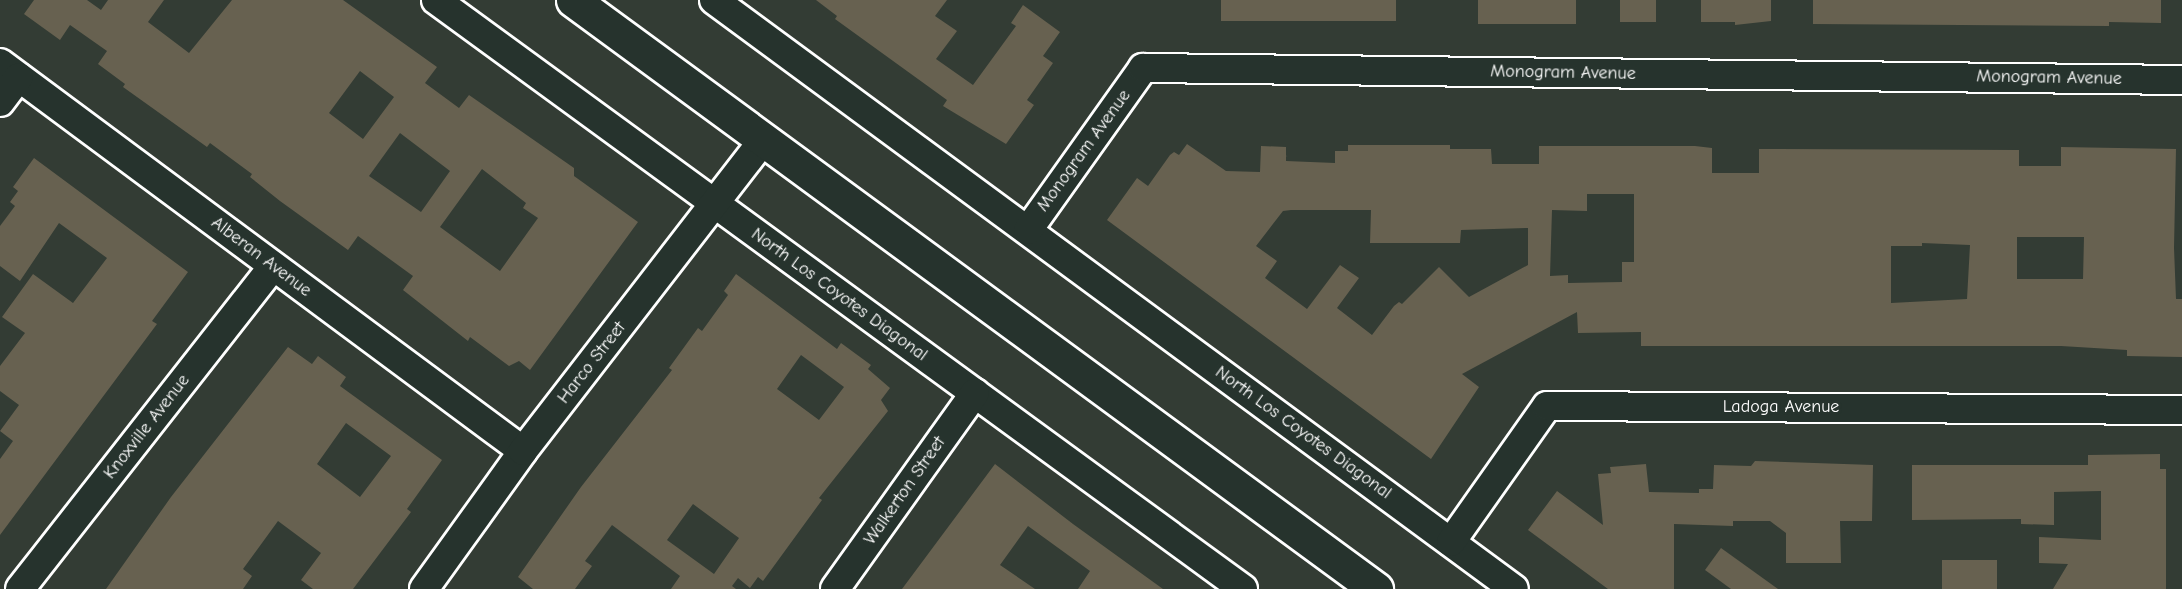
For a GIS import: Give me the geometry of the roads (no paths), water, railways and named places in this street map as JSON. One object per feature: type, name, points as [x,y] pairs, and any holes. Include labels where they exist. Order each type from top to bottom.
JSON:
[{"type":"main road","points":[[573,0],[1376,589]]},
{"type":"street","name":"North Los Coyotes Diagonal","points":[[436,0],[975,393],[1233,586]]},
{"type":"street","name":"North Los Coyotes Diagonal","points":[[714,0],[1514,589]]},
{"type":"street","name":"Monogram Avenue","points":[[1028,230],[1143,68],[2182,80]]},
{"type":"street","points":[[0,102],[10,70]]},
{"type":"street","name":"Alberan Avenue","points":[[10,70],[523,451]]},
{"type":"street","name":"Harco Street","points":[[424,589],[523,451],[764,140]]},
{"type":"street","name":"Knoxville Avenue","points":[[20,589],[273,266]]},
{"type":"street","name":"Walkerton Street","points":[[835,589],[975,393]]},
{"type":"street","name":"Ladoga Avenue","points":[[1451,542],[1547,406],[2182,410]]}]
